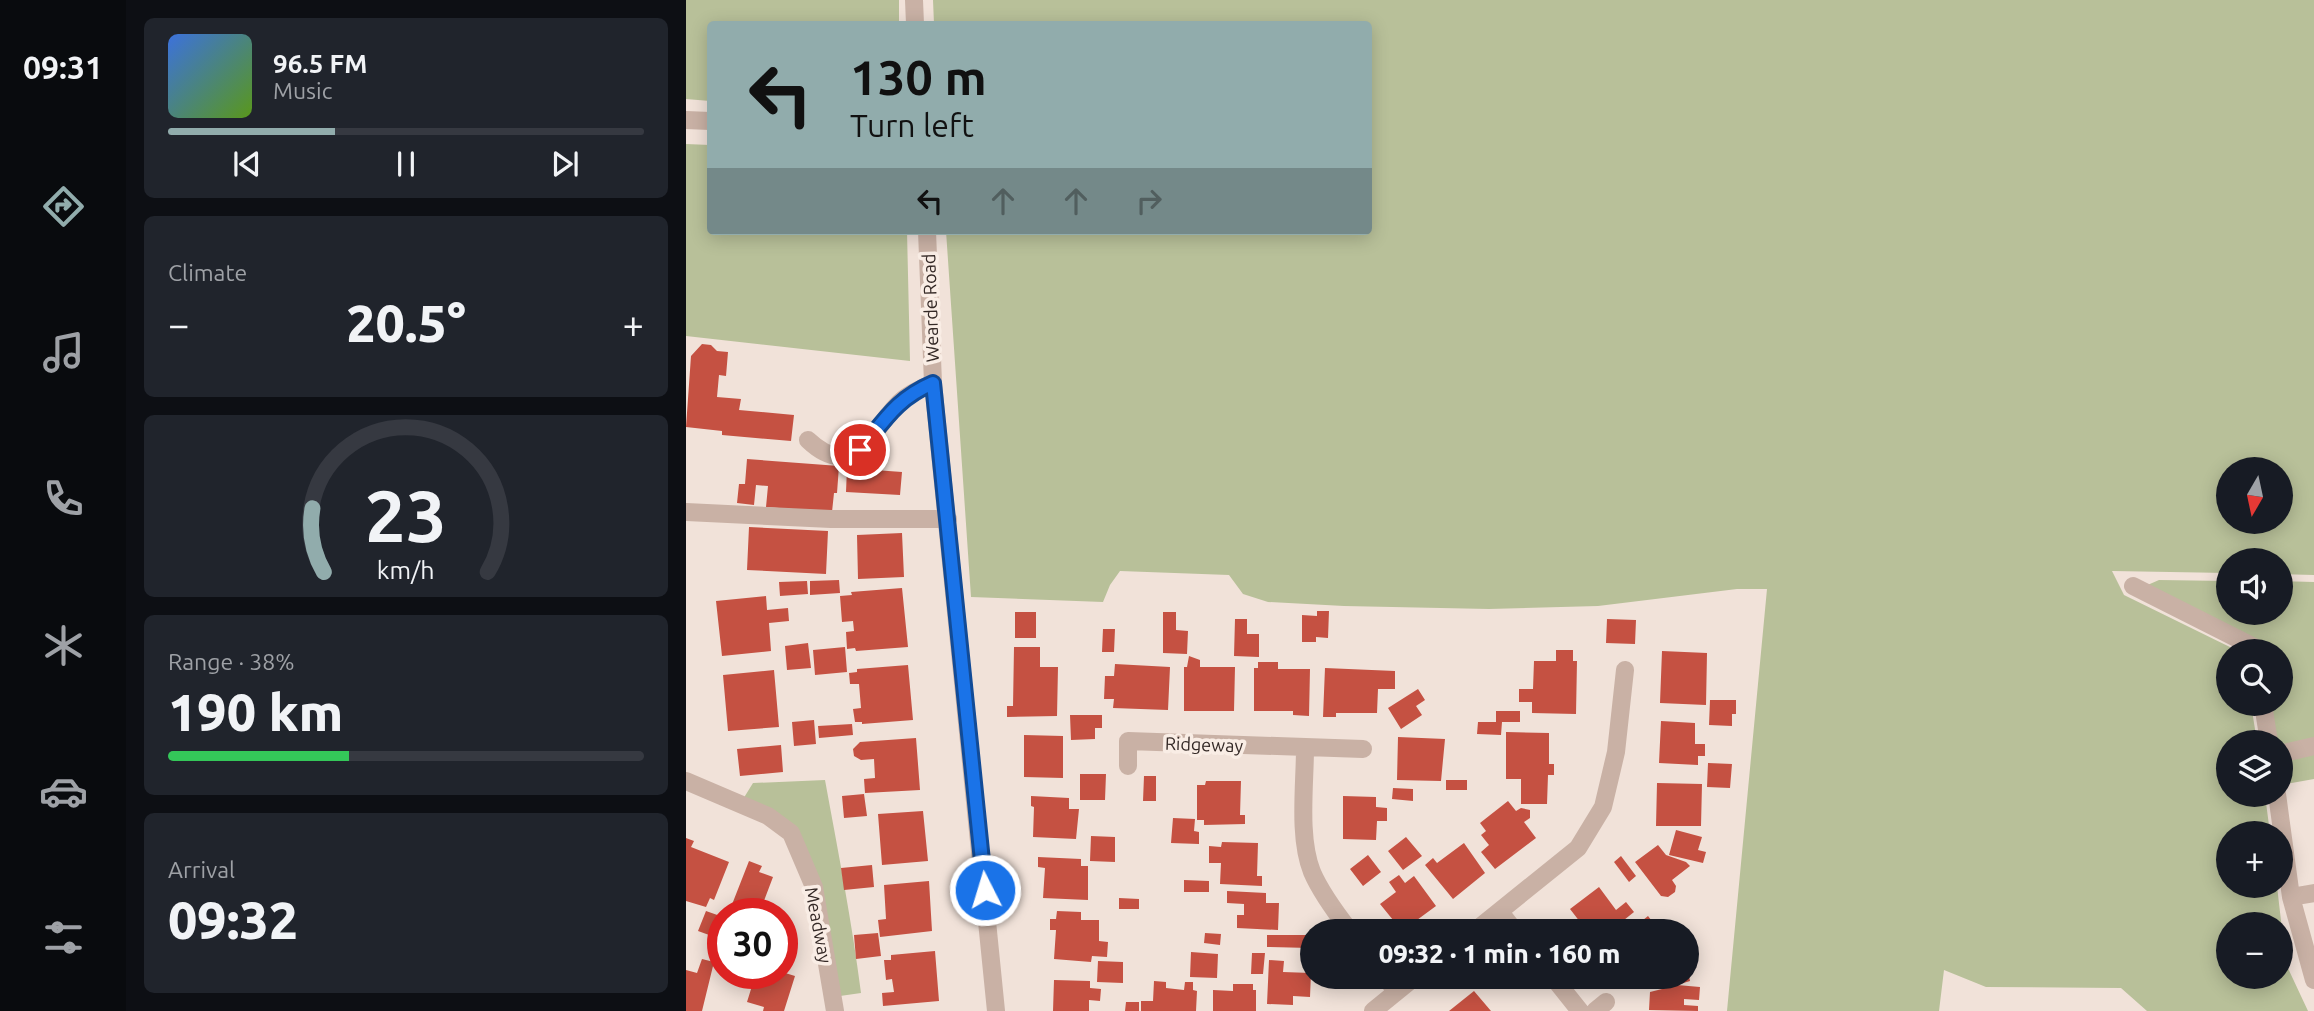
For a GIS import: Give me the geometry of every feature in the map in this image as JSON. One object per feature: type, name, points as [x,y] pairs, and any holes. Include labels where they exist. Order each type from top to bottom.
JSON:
[{"type":"street","points":[[914,0],[915,21]]},
{"type":"street","points":[[686,120],[707,121]]},
{"type":"street","name":"Wearde Road","points":[[927,235],[933,383],[996,1011]]},
{"type":"street","points":[[808,440],[820,452],[838,456],[860,450],[897,404],[933,383]]},
{"type":"street","points":[[686,512],[831,519],[948,519]]},
{"type":"street","points":[[2133,586],[2238,639]]},
{"type":"street","points":[[1491,919],[1578,848],[1603,807],[1616,752],[1625,670]]},
{"type":"street","name":"Ridgeway","points":[[1128,766],[1128,741],[1363,749]]},
{"type":"street","points":[[2293,751],[2314,746]]},
{"type":"street","points":[[1306,748],[1305,843],[1311,869],[1342,919]]},
{"type":"street","name":"Meadway","points":[[686,781],[768,817],[792,833],[814,887],[835,1011]]},
{"type":"street","points":[[2293,898],[2314,893]]},
{"type":"street","points":[[2291,898],[2314,980]]},
{"type":"street","points":[[1500,912],[1506,919]]},
{"type":"street","points":[[1373,1011],[1400,989]]},
{"type":"street","points":[[1562,989],[1580,1011]]},
{"type":"green space","points":[[686,0],[899,0],[899,21],[707,21],[707,101],[686,99]]},
{"type":"green space","points":[[933,0],[2314,0],[2314,575],[2293,574],[2293,548],[2216,548],[2216,573],[2112,571],[2124,595],[2216,640],[2216,716],[2253,716],[2255,730],[2216,730],[2216,807],[2267,807],[2268,821],[2216,821],[2216,898],[2278,898],[2280,912],[2216,912],[2216,989],[2293,989],[2293,979],[2308,1011],[2147,1011],[2121,988],[1986,987],[1944,970],[1939,1011],[1727,1011],[1767,589],[1737,589],[1598,606],[1489,609],[1344,606],[1268,602],[1243,594],[1229,575],[1120,571],[1103,602],[971,597],[946,235],[1372,235],[1372,21],[934,21]]},
{"type":"green space","points":[[686,144],[707,145],[707,235],[907,235],[910,361],[686,336]]},
{"type":"green space","points":[[2159,580],[2216,581],[2216,625],[2293,625],[2293,581],[2314,582],[2314,779],[2293,783],[2293,730],[2267,730],[2265,716],[2293,716],[2293,639],[2232,639],[2136,590]]},
{"type":"green space","points":[[825,780],[861,993],[833,997],[791,833],[740,804],[753,783]]},
{"type":"building","points":[[702,344],[711,345],[717,351],[728,352],[726,376],[719,375],[717,397],[741,399],[739,410],[794,415],[791,441],[722,435],[722,431],[686,427],[691,356]]},
{"type":"building","points":[[747,459],[839,466],[832,512],[766,507],[768,486],[756,485],[754,505],[737,503],[739,484],[745,484]]},
{"type":"building","points":[[847,468],[902,472],[900,495],[846,492]]},
{"type":"building","points":[[749,527],[828,531],[826,574],[747,570]]},
{"type":"building","points":[[902,533],[904,577],[858,579],[857,535]]},
{"type":"building","points":[[839,580],[840,593],[810,595],[810,581]]},
{"type":"building","points":[[807,581],[808,594],[780,596],[779,582]]},
{"type":"building","points":[[902,588],[908,647],[856,651],[855,648],[847,649],[846,632],[854,631],[853,621],[842,622],[840,596],[852,595],[851,592]]},
{"type":"building","points":[[766,596],[767,610],[788,608],[789,621],[769,623],[771,651],[722,656],[716,601]]},
{"type":"building","points":[[1317,611],[1329,611],[1328,638],[1316,637],[1316,642],[1302,642],[1302,615],[1317,616]]},
{"type":"building","points":[[1015,612],[1036,612],[1036,638],[1015,638]]},
{"type":"building","points":[[1163,612],[1176,612],[1176,630],[1188,631],[1187,654],[1163,653]]},
{"type":"building","points":[[1235,619],[1247,619],[1247,634],[1259,634],[1259,657],[1234,656]]},
{"type":"building","points":[[1607,619],[1636,620],[1635,644],[1606,643]]},
{"type":"building","points":[[1103,629],[1115,629],[1114,652],[1102,652]]},
{"type":"building","points":[[808,643],[811,668],[787,670],[785,646]]},
{"type":"building","points":[[845,647],[847,672],[815,675],[813,650]]},
{"type":"building","points":[[1014,647],[1040,647],[1040,667],[1058,667],[1057,716],[1007,717],[1007,706],[1013,706]]},
{"type":"building","points":[[1556,650],[1573,650],[1573,661],[1577,661],[1576,714],[1532,713],[1532,702],[1519,702],[1519,689],[1533,689],[1534,661],[1556,661]]},
{"type":"building","points":[[1662,651],[1707,653],[1706,705],[1660,703]]},
{"type":"building","points":[[1189,656],[1200,660],[1200,667],[1235,667],[1234,711],[1184,711],[1184,667],[1187,667]]},
{"type":"building","points":[[1258,662],[1278,662],[1278,669],[1310,669],[1309,716],[1293,715],[1293,711],[1254,711],[1254,668],[1258,668]]},
{"type":"building","points":[[1115,664],[1170,667],[1168,710],[1113,708],[1114,699],[1104,699],[1105,676],[1114,676]]},
{"type":"building","points":[[908,665],[913,720],[862,724],[855,722],[853,709],[861,708],[859,684],[850,684],[849,673],[857,672],[857,669]]},
{"type":"building","points":[[1325,668],[1395,671],[1395,689],[1378,689],[1377,713],[1336,713],[1336,717],[1323,717]]},
{"type":"building","points":[[774,670],[779,727],[728,731],[723,675]]},
{"type":"building","points":[[1418,689],[1425,700],[1416,706],[1422,715],[1401,729],[1388,708]]},
{"type":"building","points":[[1710,700],[1736,700],[1736,714],[1732,714],[1732,726],[1709,725]]},
{"type":"building","points":[[1496,711],[1520,711],[1520,722],[1502,722],[1501,735],[1477,734],[1478,722],[1496,722]]},
{"type":"building","points":[[1070,715],[1102,715],[1102,728],[1095,728],[1095,739],[1071,740]]},
{"type":"building","points":[[814,720],[816,744],[794,746],[792,722]]},
{"type":"building","points":[[1661,721],[1695,723],[1695,744],[1705,744],[1705,756],[1698,756],[1698,765],[1659,763]]},
{"type":"building","points":[[852,724],[853,735],[819,738],[818,726]]},
{"type":"building","points":[[1506,732],[1549,733],[1549,764],[1554,764],[1554,775],[1548,775],[1547,804],[1521,804],[1521,779],[1506,779]]},
{"type":"building","points":[[1024,735],[1063,736],[1063,778],[1024,777]]},
{"type":"building","points":[[1398,737],[1445,739],[1441,781],[1397,780]]},
{"type":"building","points":[[916,738],[920,790],[865,793],[864,779],[875,778],[874,759],[861,760],[854,756],[853,749],[860,742]]},
{"type":"building","points":[[781,745],[783,772],[740,776],[737,749]]},
{"type":"building","points":[[1708,763],[1732,764],[1730,788],[1707,787]]},
{"type":"building","points":[[1080,774],[1106,774],[1105,800],[1080,800]]},
{"type":"building","points":[[1144,776],[1156,776],[1156,801],[1143,801]]},
{"type":"building","points":[[1446,780],[1467,780],[1467,790],[1446,790]]},
{"type":"building","points":[[1206,781],[1241,781],[1240,815],[1245,815],[1245,824],[1204,825],[1204,820],[1197,820],[1197,785],[1205,785]]},
{"type":"building","points":[[1657,783],[1702,784],[1701,826],[1656,826]]},
{"type":"building","points":[[1393,788],[1413,789],[1413,801],[1392,799]]},
{"type":"building","points":[[864,794],[867,816],[844,818],[842,796]]},
{"type":"building","points":[[1031,796],[1069,798],[1069,809],[1079,809],[1076,839],[1033,837],[1034,807],[1031,806]]},
{"type":"building","points":[[1343,796],[1376,797],[1376,807],[1387,808],[1387,821],[1377,821],[1376,840],[1343,839]]},
{"type":"building","points":[[1508,801],[1516,811],[1521,808],[1530,810],[1530,818],[1524,822],[1536,838],[1495,869],[1481,852],[1489,845],[1481,835],[1486,831],[1480,823]]},
{"type":"building","points":[[923,811],[928,861],[882,865],[878,814]]},
{"type":"building","points":[[1173,818],[1195,819],[1194,831],[1199,832],[1199,844],[1171,843]]},
{"type":"building","points":[[1676,830],[1702,837],[1698,850],[1706,852],[1703,863],[1669,855]]},
{"type":"building","points":[[1091,836],[1115,837],[1115,862],[1090,861]]},
{"type":"building","points":[[1406,837],[1422,856],[1403,870],[1388,851]]},
{"type":"building","points":[[686,838],[694,841],[691,847],[729,862],[715,898],[707,898],[706,907],[686,901]]},
{"type":"building","points":[[1222,842],[1258,843],[1257,876],[1262,876],[1262,886],[1220,884],[1221,863],[1209,863],[1209,846],[1221,847]]},
{"type":"building","points":[[1464,843],[1485,873],[1453,899],[1425,865],[1433,858],[1437,863]]},
{"type":"building","points":[[1658,845],[1666,855],[1690,866],[1672,880],[1676,886],[1675,892],[1668,897],[1661,896],[1635,862]]},
{"type":"building","points":[[1368,855],[1381,872],[1363,886],[1350,869]]},
{"type":"building","points":[[1621,856],[1636,876],[1629,882],[1614,862]]},
{"type":"building","points":[[1038,857],[1081,859],[1081,866],[1088,866],[1088,900],[1043,898],[1045,868],[1038,867]]},
{"type":"building","points":[[749,861],[762,866],[759,872],[773,877],[765,898],[735,898]]},
{"type":"building","points":[[872,865],[874,887],[844,890],[841,868]]},
{"type":"building","points":[[1399,875],[1405,883],[1414,876],[1436,906],[1418,919],[1392,919],[1380,904],[1396,892],[1389,882]]},
{"type":"building","points":[[1184,880],[1209,881],[1209,892],[1184,892]]},
{"type":"building","points":[[929,881],[932,931],[880,937],[878,920],[886,919],[884,885]]},
{"type":"building","points":[[1599,887],[1616,910],[1626,902],[1634,912],[1625,919],[1578,919],[1570,909]]},
{"type":"building","points":[[1227,891],[1266,893],[1266,903],[1279,903],[1278,930],[1237,928],[1237,915],[1244,915],[1244,904],[1227,903]]},
{"type":"building","points":[[1119,898],[1139,899],[1139,909],[1119,909]]},
{"type":"building","points":[[706,911],[707,911],[707,934],[698,931]]},
{"type":"building","points":[[1057,911],[1081,912],[1081,920],[1099,920],[1099,941],[1108,942],[1107,957],[1092,956],[1091,962],[1054,959],[1056,930],[1050,930],[1050,919],[1056,919]]},
{"type":"building","points":[[878,933],[881,956],[856,959],[854,935]]},
{"type":"building","points":[[1205,933],[1221,934],[1220,945],[1204,943]]},
{"type":"building","points":[[1267,935],[1300,935],[1300,948],[1267,947]]},
{"type":"building","points":[[935,951],[939,1001],[883,1006],[882,993],[894,992],[892,979],[886,980],[884,960],[891,960],[891,955]]},
{"type":"building","points":[[1191,952],[1218,954],[1217,978],[1190,977]]},
{"type":"building","points":[[1252,953],[1265,953],[1263,974],[1251,974]]},
{"type":"building","points":[[702,959],[707,960],[707,989],[702,1011],[686,1011],[686,970],[697,973]]},
{"type":"building","points":[[1269,960],[1284,961],[1283,972],[1300,973],[1300,989],[1310,989],[1310,997],[1293,996],[1293,1005],[1267,1004]]},
{"type":"building","points":[[1098,961],[1123,962],[1123,983],[1097,982]]},
{"type":"building","points":[[1054,980],[1090,981],[1090,988],[1101,989],[1100,1001],[1089,1000],[1089,1011],[1053,1011]]},
{"type":"building","points":[[1154,981],[1166,982],[1166,988],[1184,990],[1185,982],[1193,982],[1193,990],[1197,991],[1196,1011],[1141,1011],[1141,1001],[1153,1001]]},
{"type":"building","points":[[1233,984],[1253,984],[1253,990],[1256,990],[1256,1011],[1213,1011],[1213,990],[1233,991]]},
{"type":"building","points":[[1700,987],[1699,1000],[1684,999],[1684,1005],[1698,1006],[1698,1011],[1649,1010],[1650,992]]},
{"type":"building","points":[[751,989],[791,989],[784,1011],[763,1011],[764,1007],[747,1002]]},
{"type":"building","points":[[1474,991],[1491,1011],[1449,1011]]},
{"type":"building","points":[[1126,1002],[1139,1002],[1139,1011],[1125,1011]]},
{"type":"route","points":[[860,450],[897,404],[933,383],[985,890]]}]
